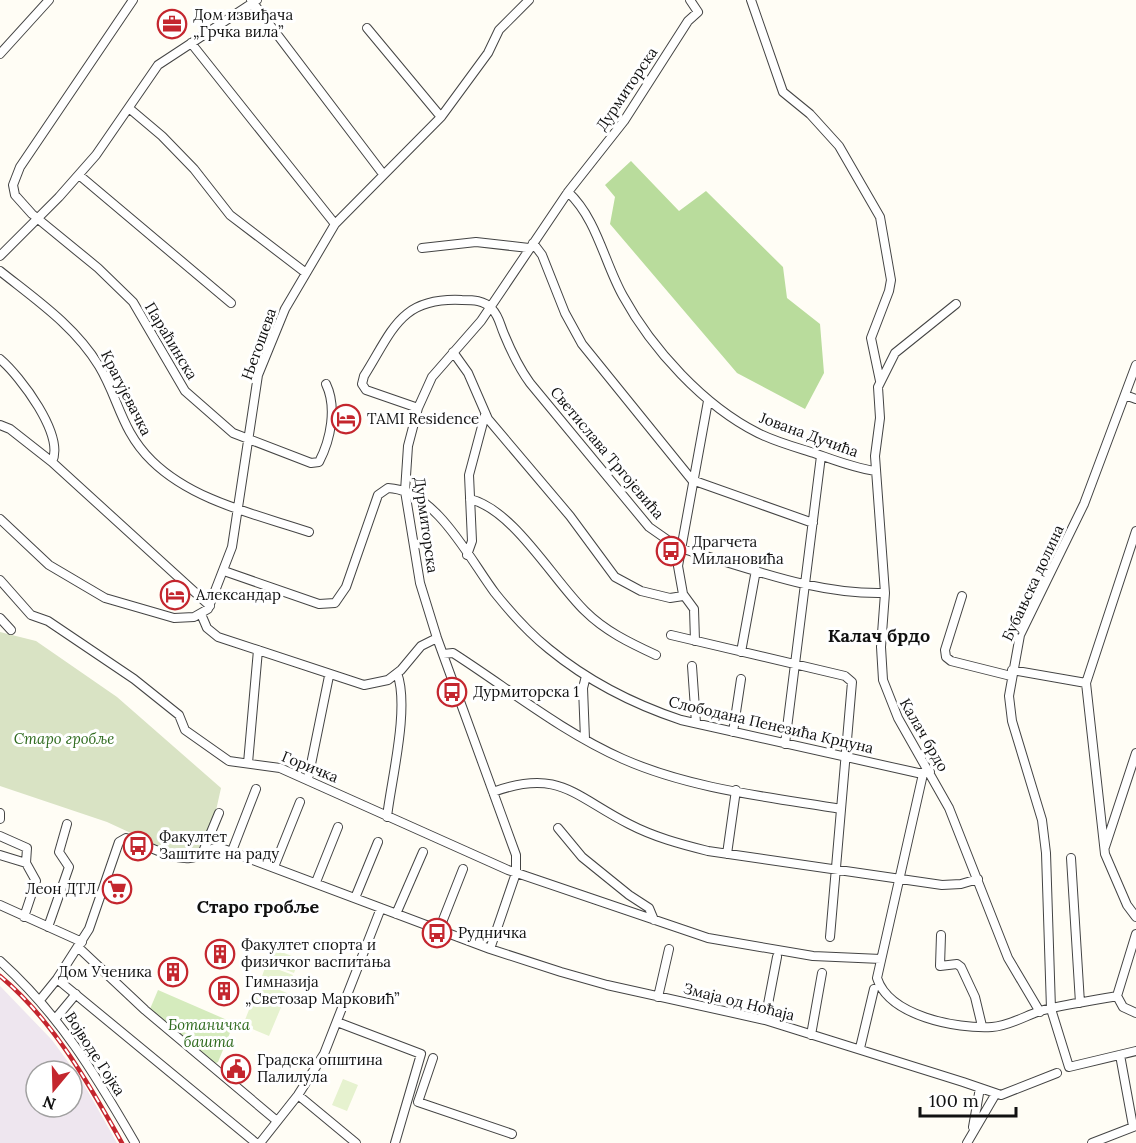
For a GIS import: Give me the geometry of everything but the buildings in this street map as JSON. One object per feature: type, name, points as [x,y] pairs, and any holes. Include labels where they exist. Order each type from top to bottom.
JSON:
[{"type":"street","points":[[0,54],[49,0]]},
{"type":"street","name":"Параћинска","points":[[133,0],[16,176],[13,185],[15,195],[38,219],[98,268],[133,302],[186,391],[224,427],[249,442],[311,463],[319,462],[333,408],[332,395],[326,384]]},
{"type":"street","name":"Његошева","points":[[201,614],[210,606],[232,547],[236,508],[249,442],[258,375],[285,309],[335,224],[441,117],[488,53],[499,30],[529,0]]},
{"type":"street","name":"Дурмиторска","points":[[490,949],[516,873],[514,848],[437,638],[420,583],[405,491],[408,446],[418,408],[432,377],[491,307],[568,192],[610,139],[688,21],[698,12],[690,0]]},
{"type":"street","points":[[751,0],[783,92],[810,114],[839,146],[880,217],[891,280],[871,338],[880,381]]},
{"type":"street","points":[[0,256],[79,175],[130,109],[158,64],[253,1],[383,174]]},
{"type":"street","points":[[367,28],[441,117]]},
{"type":"street","points":[[191,43],[335,224]]},
{"type":"street","points":[[130,109],[162,136],[194,169],[230,214],[306,273]]},
{"type":"street","points":[[79,175],[231,303]]},
{"type":"street","name":"Јована Дучића","points":[[568,192],[587,214],[610,270],[636,318],[655,344],[708,401],[758,433],[821,456],[875,471]]},
{"type":"street","points":[[422,248],[476,242],[531,246],[542,255],[569,322],[582,344],[694,482],[813,523]]},
{"type":"street","name":"Крагујевачка","points":[[0,271],[60,320],[85,345],[100,368],[129,434],[148,457],[187,487],[236,508],[309,532]]},
{"type":"street","points":[[418,408],[377,395],[366,390],[362,384],[364,376],[403,317],[421,303],[439,299],[478,301],[491,307]]},
{"type":"street","name":"Калач брдо","points":[[956,304],[895,352],[880,381],[875,471],[885,593],[881,647],[883,680],[891,704],[926,773],[949,808],[1008,958],[1040,1012]]},
{"type":"street","name":"Светислава Тргојевића","points":[[491,307],[497,315],[520,368],[530,383],[649,527],[680,548],[805,586],[850,593],[885,593]]},
{"type":"street","points":[[453,352],[468,373],[485,415],[620,580],[650,594],[674,598],[684,596]]},
{"type":"street","points":[[0,359],[14,371],[37,402],[53,446],[52,462]]},
{"type":"street","name":"Бубањска долина","points":[[1120,1055],[1069,1067],[1051,1008],[1044,838],[1033,782],[1009,708],[1011,673],[1020,635],[1084,504],[1136,365]]},
{"type":"street","points":[[1125,395],[1136,399]]},
{"type":"street","points":[[695,641],[694,609],[684,596],[678,573],[680,548],[708,401]]},
{"type":"street","points":[[467,555],[472,541],[470,466],[485,415]]},
{"type":"street","points":[[0,425],[10,429],[52,462],[210,606]]},
{"type":"street","points":[[785,744],[821,456]]},
{"type":"street","points":[[224,572],[319,604],[335,603],[346,588],[379,493],[388,488],[405,491]]},
{"type":"street","name":"Слободана Пенезића Крцуна","points":[[405,491],[441,518],[467,555],[521,622],[549,649],[586,676],[636,703],[696,723],[848,758],[926,773]]},
{"type":"street","points":[[470,499],[493,511],[529,544],[570,596],[598,624],[656,655]]},
{"type":"street","points":[[0,519],[49,565],[92,592],[115,603],[163,616],[187,618],[201,614],[207,628],[215,635],[364,686],[383,682],[397,674],[421,646],[437,638]]},
{"type":"street","points":[[1136,534],[1086,683],[1104,848],[1128,905],[1136,916]]},
{"type":"street","points":[[741,652],[756,570]]},
{"type":"street","name":"Горичка","points":[[0,580],[33,617],[51,623],[134,680],[179,715],[185,730],[228,761],[273,766],[308,779],[387,818],[516,873],[717,940],[778,948],[813,956],[881,959]]},
{"type":"street","points":[[962,596],[945,650],[946,657],[951,661],[1011,673],[1086,683]]},
{"type":"street","points":[[0,618],[11,630]]},
{"type":"street","points":[[671,635],[850,679],[853,686],[848,758],[841,809],[830,937]]},
{"type":"street","points":[[248,763],[258,650]]},
{"type":"street","points":[[443,654],[453,653],[585,738],[647,768],[686,780],[841,809]]},
{"type":"street","points":[[692,666],[696,723]]},
{"type":"street","points":[[387,818],[398,756],[400,687],[397,674]]},
{"type":"street","points":[[308,779],[329,675]]},
{"type":"street","points":[[585,738],[583,688],[586,676]]},
{"type":"street","points":[[733,732],[741,679]]},
{"type":"street","points":[[1104,848],[1136,753]]},
{"type":"street","points":[[926,773],[877,978],[887,996],[915,1013],[943,1021],[982,1026],[1001,1025],[1051,1008],[1117,996]]},
{"type":"street","points":[[493,792],[524,782],[554,784],[660,838],[728,854],[948,885],[978,879]]},
{"type":"street","points":[[232,851],[256,789]]},
{"type":"street","points":[[728,854],[736,790]]},
{"type":"street","points":[[274,867],[300,802]]},
{"type":"street","points":[[0,813],[0,819]]},
{"type":"street","points":[[202,855],[219,813]]},
{"type":"street","points":[[48,927],[69,867],[59,852],[67,824]]},
{"type":"street","points":[[316,882],[338,827]]},
{"type":"street","points":[[558,828],[582,857],[649,908],[654,920]]},
{"type":"street","points":[[0,836],[25,845],[26,864],[36,881],[24,917]]},
{"type":"street","points":[[40,1000],[57,979],[89,929],[119,842],[126,838],[182,858],[202,855],[215,847],[232,851],[490,949]]},
{"type":"street","points":[[355,898],[378,842]]},
{"type":"street","points":[[396,914],[423,852]]},
{"type":"street","points":[[0,855],[26,864]]},
{"type":"street","points":[[1071,858],[1080,1003]]},
{"type":"street","points":[[439,930],[463,868]]},
{"type":"street","points":[[0,905],[80,945],[145,1010],[277,1121]]},
{"type":"street","points":[[57,979],[258,1143],[298,1095],[324,1054],[381,908]]},
{"type":"street","points":[[1136,934],[1117,996],[1124,1007],[1136,1013]]},
{"type":"street","points":[[941,935],[940,966],[957,964],[961,967],[975,997],[982,1026]]},
{"type":"street","name":"Змаја од Ноћаја","points":[[490,949],[561,972],[658,997],[765,1020],[860,1048],[995,1095]]},
{"type":"street","points":[[658,997],[669,949]]},
{"type":"street","points":[[765,1020],[777,957]]},
{"type":"street","name":"Војводе Гојка","points":[[0,961],[40,1000],[82,1053],[135,1143]]},
{"type":"street","points":[[811,1035],[822,974]]},
{"type":"street","points":[[860,1048],[874,989]]},
{"type":"street","points":[[56,1018],[76,994]]},
{"type":"street","points":[[337,1022],[421,1054],[395,1143]]},
{"type":"street","points":[[1096,1142],[1134,1126],[1120,1055],[1136,1051]]},
{"type":"street","points":[[433,1058],[418,1102],[512,1134]]},
{"type":"street","points":[[969,1140],[995,1095],[1008,1094],[1057,1072]]},
{"type":"street","points":[[969,1140],[980,1088]]},
{"type":"street","points":[[298,1095],[356,1143]]},
{"type":"shaded area","points":[[0,986],[52,1040],[66,1059],[24,1059],[24,1119],[84,1119],[84,1085],[117,1143],[0,1143]]},
{"type":"green space","points":[[631,161],[679,211],[706,191],[783,267],[787,298],[820,324],[824,373],[805,409],[737,373],[610,224],[615,197],[605,185]]},
{"type":"green space","name":"Старо гробље","points":[[0,632],[36,641],[117,697],[221,788],[215,815],[199,848],[186,854],[172,852],[107,822],[0,786]]},
{"type":"green space","points":[[272,948],[299,959],[294,973],[267,963]]},
{"type":"green space","points":[[266,965],[293,975],[288,990],[261,979]]},
{"type":"green space","points":[[260,982],[287,993],[269,1036],[243,1025]]},
{"type":"green space","name":"Ботаничка башта","points":[[158,990],[234,1023],[218,1062],[214,1064],[150,1009]]},
{"type":"green space","points":[[343,1079],[358,1085],[347,1111],[332,1105]]},
{"type":"railway","points":[[0,976],[37,1012],[53,1033],[83,1076],[122,1143]]},
{"type":"place","name":"Дом извиђача „Грчка вила”","points":[[172,24]]},
{"type":"place","name":"TAMI Residence","points":[[346,419]]},
{"type":"place","name":"Драгчета Милановића","points":[[671,551]]},
{"type":"place","name":"Александар","points":[[175,595]]},
{"type":"place","name":"Дурмиторска 1","points":[[452,692]]},
{"type":"place","name":"Факултет Заштите на раду","points":[[138,846]]},
{"type":"place","name":"Леон ДТЛ","points":[[117,889]]},
{"type":"place","name":"Рудничка","points":[[437,933]]},
{"type":"place","name":"Факултет спорта и физичког васпитања","points":[[220,954]]},
{"type":"place","name":"Дом Ученика","points":[[173,972]]},
{"type":"place","name":"Гимназија „Светозар Марковић”","points":[[224,991]]},
{"type":"place","name":"Градска општина Палилула","points":[[236,1069]]},
{"type":"district","name":"Калач брдо","points":[[879,636]]},
{"type":"district","name":"Старо гробље","points":[[258,907]]}]
